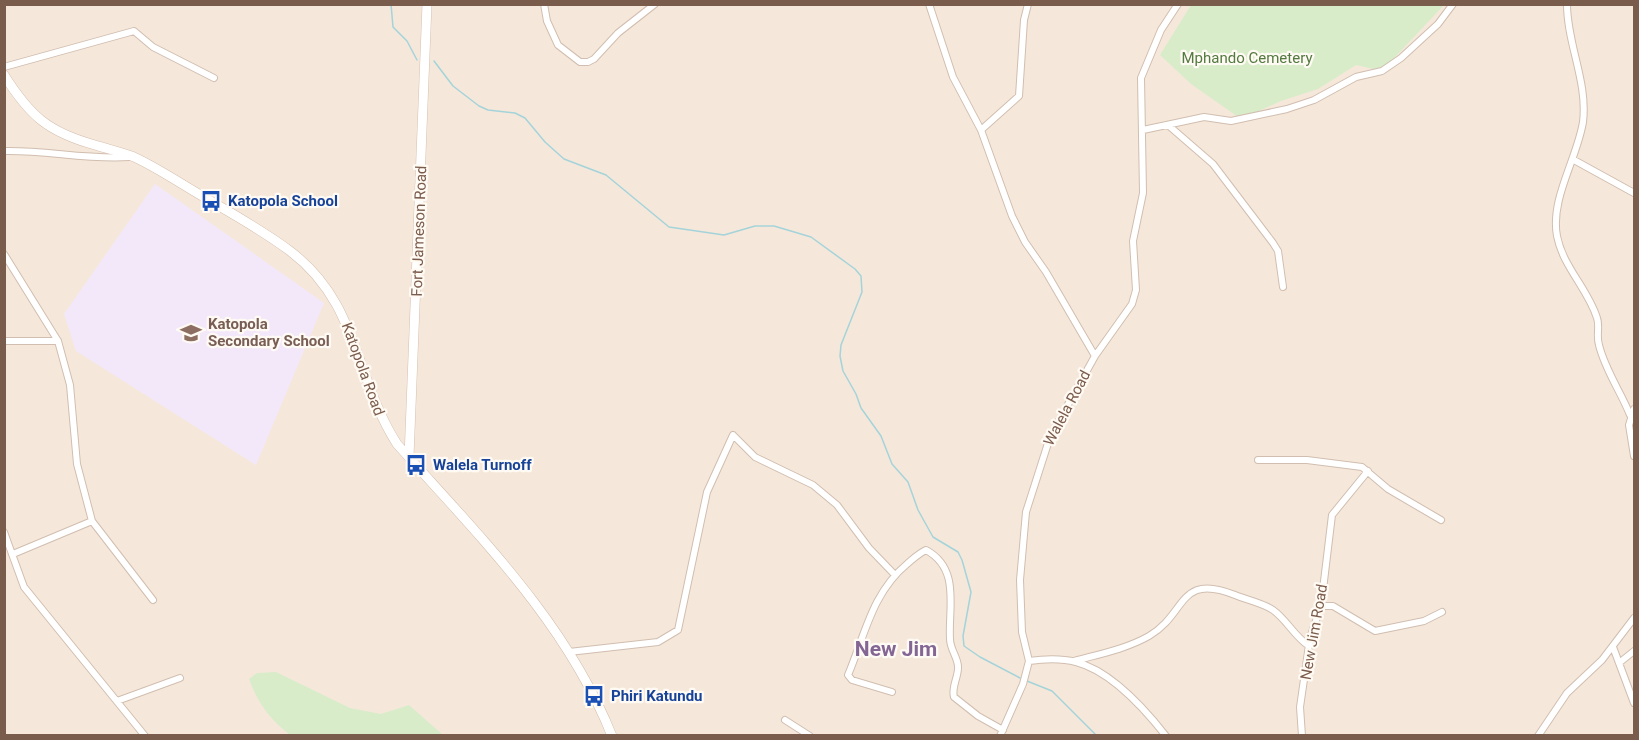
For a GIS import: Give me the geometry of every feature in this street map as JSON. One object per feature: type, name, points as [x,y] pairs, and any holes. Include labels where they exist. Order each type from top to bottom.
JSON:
[{"type":"street","name":"Fort Jameson Road","points":[[409,457],[421,201],[427,4]]},
{"type":"street","points":[[544,4],[547,21],[558,45],[580,62],[588,62],[594,59],[618,33],[655,4]]},
{"type":"street","name":"Walela Road","points":[[929,4],[953,77],[981,130],[1012,216],[1025,243],[1046,272],[1095,356],[1050,437],[1026,512],[1020,580],[1022,632],[1029,661],[1023,684],[1001,733]]},
{"type":"street","points":[[981,130],[1019,96],[1028,4]]},
{"type":"street","points":[[1095,356],[1131,304],[1136,290],[1133,241],[1143,193],[1141,78],[1161,30],[1178,4]]},
{"type":"street","points":[[1143,130],[1204,117],[1231,121],[1287,109],[1314,100],[1356,77],[1382,71],[1401,58],[1438,24],[1453,4]]},
{"type":"street","points":[[1567,4],[1584,102],[1574,160],[1557,211],[1557,234],[1561,252],[1598,319],[1597,338],[1630,415],[1629,425],[1635,456]]},
{"type":"street","points":[[4,67],[134,31],[153,47],[214,78]]},
{"type":"street","name":"Katopola Road","points":[[4,75],[9,90],[31,113],[56,132],[132,157],[282,246],[313,273],[336,299],[353,338],[366,384],[382,421],[409,457],[530,596],[569,652],[612,735]]},
{"type":"street","points":[[1168,125],[1213,164],[1273,243],[1278,251],[1283,287]]},
{"type":"street","points":[[4,151],[29,150],[85,159],[132,157]]},
{"type":"street","points":[[1574,160],[1635,193]]},
{"type":"street","points":[[4,254],[58,341],[70,385],[77,464],[92,521],[153,600]]},
{"type":"street","points":[[4,341],[58,341]]},
{"type":"street","points":[[1630,415],[1635,409]]},
{"type":"street","points":[[569,652],[658,642],[678,630],[708,492],[733,435],[755,457],[813,485],[837,505],[868,548],[894,574]]},
{"type":"street","points":[[1258,460],[1362,466],[1388,489],[1440,520]]},
{"type":"street","name":"New Jim Road","points":[[1302,735],[1300,707],[1309,646],[1321,606],[1332,515],[1368,471]]},
{"type":"street","points":[[13,554],[92,521]]},
{"type":"street","points":[[4,532],[29,595],[145,735]]},
{"type":"street","points":[[892,692],[852,680],[848,675],[869,614],[894,574],[926,550],[946,571],[951,586],[950,641],[959,668],[954,697],[958,703],[1001,733]]},
{"type":"street","points":[[1074,661],[1112,651],[1148,636],[1192,592],[1203,587],[1226,592],[1273,610],[1291,632],[1309,646]]},
{"type":"street","points":[[1321,606],[1333,606],[1375,631],[1424,621],[1442,612]]},
{"type":"street","points":[[1538,735],[1567,693],[1613,647],[1635,618]]},
{"type":"street","points":[[1613,647],[1635,703]]},
{"type":"street","points":[[1619,663],[1635,651]]},
{"type":"street","points":[[1029,661],[1053,658],[1074,661],[1101,673],[1166,735]]},
{"type":"street","points":[[117,701],[180,678]]},
{"type":"street","points":[[785,720],[810,735]]},
{"type":"shaded area","points":[[4,5],[1634,5],[1634,735],[5,735]]},
{"type":"shaded area","name":"Katopola Secondary School","points":[[155,184],[324,303],[256,465],[76,351],[64,314]]},
{"type":"green space","name":"Mphando Cemetery","points":[[1191,5],[1444,5],[1382,71],[1356,65],[1318,89],[1281,101],[1241,119],[1191,84],[1160,55]]},
{"type":"green space","points":[[276,672],[350,708],[381,714],[409,705],[443,735],[290,735],[265,710],[249,679],[257,673]]},
{"type":"waterway","points":[[391,4],[393,27],[407,41],[417,60]]},
{"type":"waterway","points":[[434,61],[453,86],[479,106],[488,110],[515,113],[525,118],[545,142],[564,159],[606,175],[669,227],[724,235],[755,226],[774,226],[811,237],[855,269],[861,276],[862,292],[841,345],[840,356],[843,371],[861,408],[881,436],[892,464],[908,482],[918,510],[933,537],[958,552],[962,560],[971,592],[963,636],[964,646],[1020,678]]},
{"type":"waterway","points":[[1027,681],[1052,691],[1097,736]]},
{"type":"place","name":"Katopola School","points":[[211,201]]},
{"type":"place","name":"Katopola Secondary School","points":[[191,333]]},
{"type":"place","name":"Walela Turnoff","points":[[416,465]]},
{"type":"place","name":"Phiri Katundu","points":[[594,696]]},
{"type":"district","name":"New Jim","points":[[896,649]]}]
